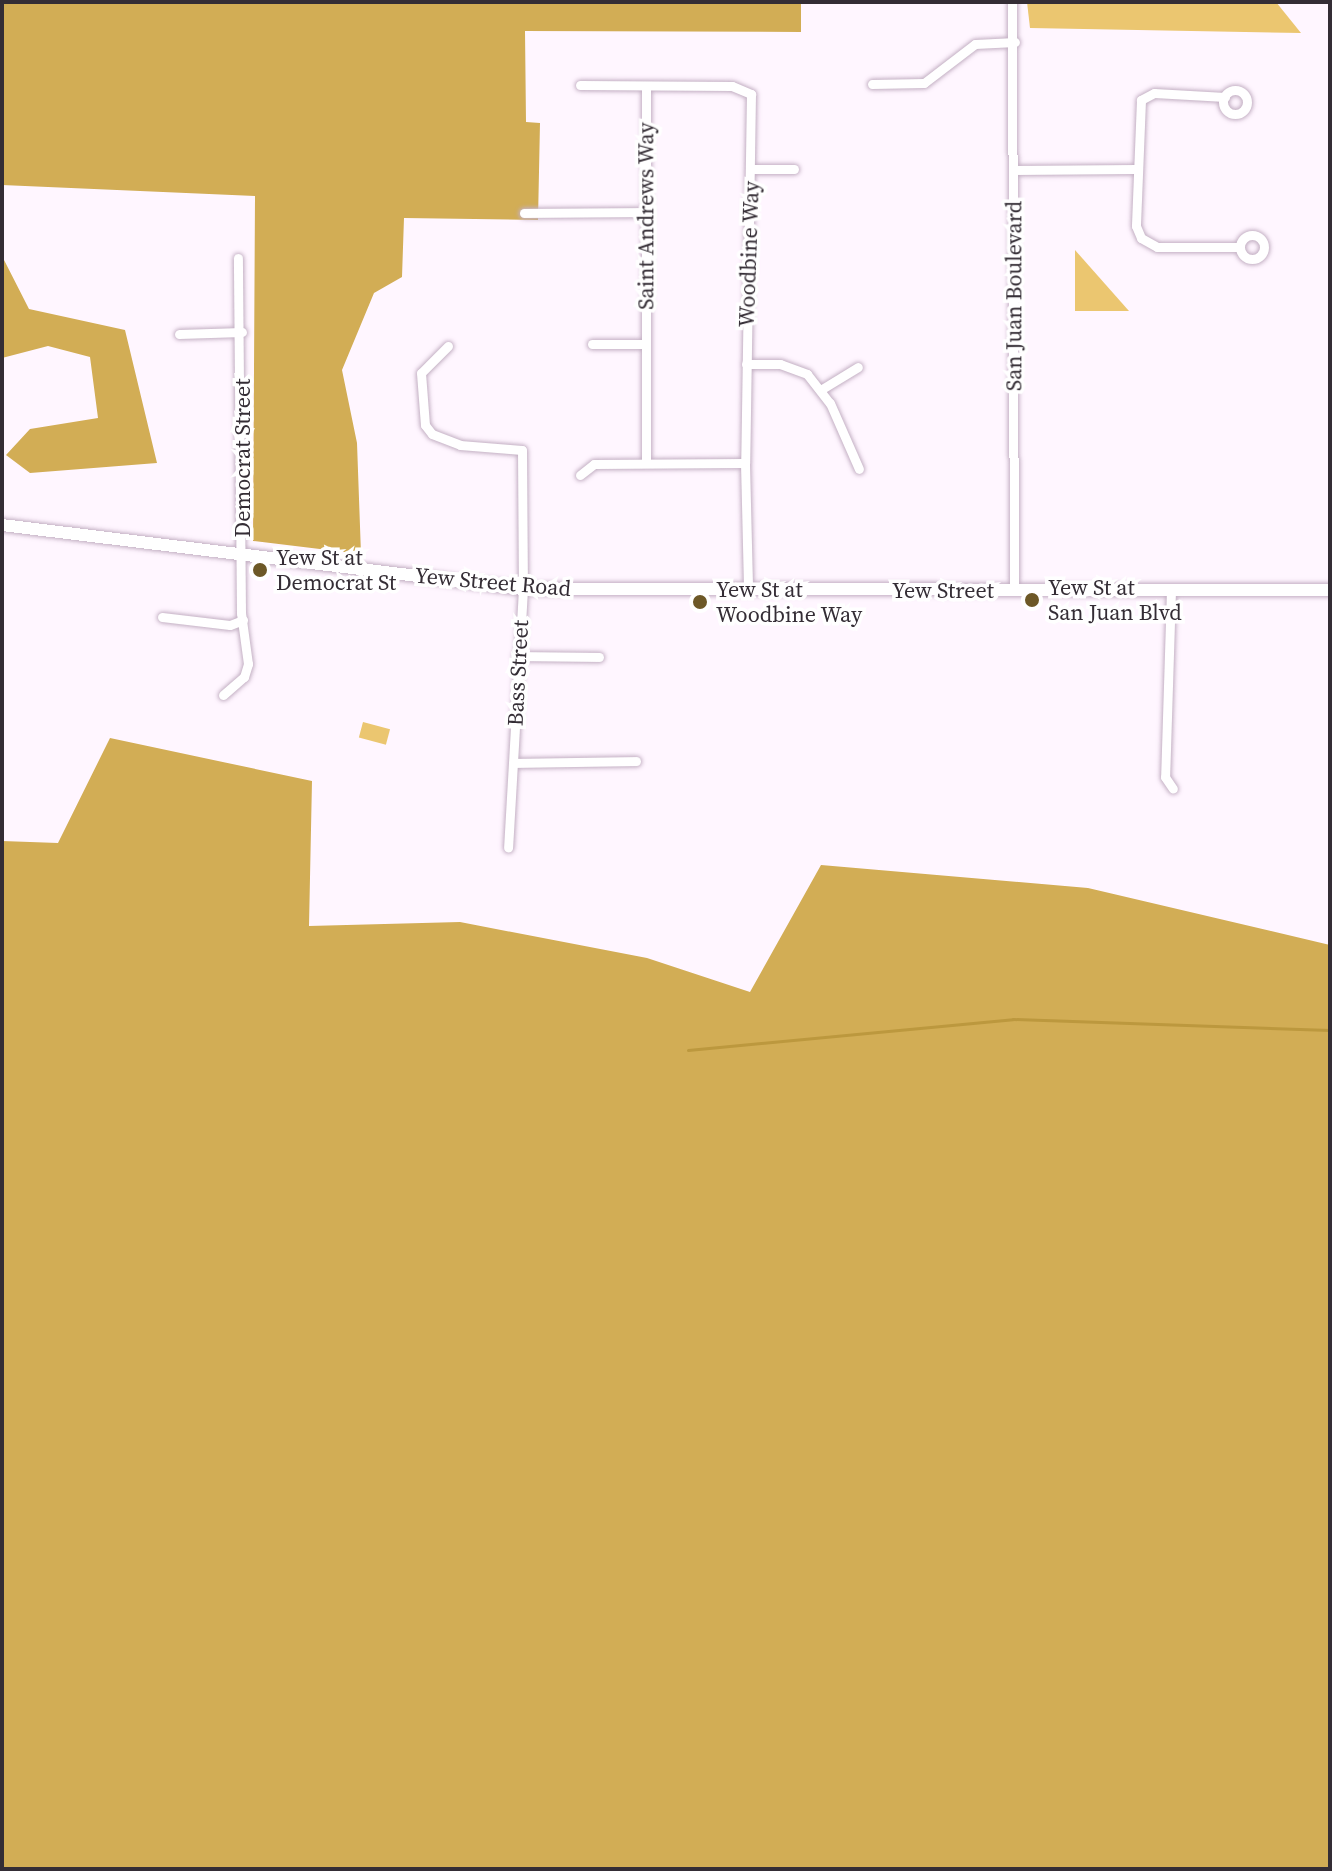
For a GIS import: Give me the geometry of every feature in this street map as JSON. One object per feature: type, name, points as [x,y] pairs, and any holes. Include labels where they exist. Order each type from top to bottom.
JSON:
[{"type":"street","name":"San Juan Boulevard","points":[[1012,2],[1015,42],[1014,590]]},
{"type":"street","points":[[872,84],[924,83],[975,44],[1015,42]]},
{"type":"street","name":"Woodbine Way","points":[[580,85],[748,89],[753,101],[746,364],[748,590]]},
{"type":"street","name":"Saint Andrews Way","points":[[646,87],[646,463]]},
{"type":"street","points":[[1225,97],[1154,93],[1141,100],[1136,226],[1145,242],[1240,247]]},
{"type":"street","points":[[751,169],[794,169]]},
{"type":"street","points":[[1013,170],[1136,169]]},
{"type":"street","points":[[524,213],[647,212]]},
{"type":"street","name":"Democrat Street","points":[[223,695],[244,677],[248,664],[243,620],[242,332],[238,258]]},
{"type":"street","points":[[179,334],[242,332]]},
{"type":"street","points":[[592,344],[646,344]]},
{"type":"street","name":"Bass Street","points":[[448,346],[421,373],[425,425],[432,434],[460,445],[522,450],[523,589],[508,848]]},
{"type":"street","points":[[746,364],[790,366],[822,389],[859,469]]},
{"type":"street","points":[[822,389],[858,367]]},
{"type":"street","points":[[580,475],[594,464],[745,463]]},
{"type":"street","name":"Yew Street Road","points":[[2,525],[523,589],[748,590]]},
{"type":"street","name":"Yew Street","points":[[748,590],[1330,590]]},
{"type":"street","points":[[1171,590],[1165,777],[1173,789]]},
{"type":"street","points":[[162,617],[230,625],[243,620]]},
{"type":"street","points":[[517,656],[599,657]]},
{"type":"street","points":[[515,763],[636,761]]},
{"type":"shaded area","points":[[2,2],[801,2],[801,32],[525,31],[526,122],[540,123],[538,220],[404,218],[402,277],[374,293],[342,370],[357,443],[361,554],[253,541],[255,196],[2,185]]},
{"type":"shaded area","points":[[1027,2],[1276,2],[1301,33],[1030,28]]},
{"type":"shaded area","points":[[1075,250],[1129,311],[1075,311]]},
{"type":"shaded area","points":[[2,256],[29,309],[125,330],[157,463],[30,473],[6,455],[30,429],[98,418],[90,357],[48,346],[2,358]]},
{"type":"shaded area","points":[[363,722],[390,729],[386,745],[359,737]]},
{"type":"shaded area","points":[[110,738],[312,781],[309,926],[460,922],[647,958],[750,992],[821,865],[1088,888],[1330,945],[1330,1869],[2,1869],[2,841],[58,843]]},
{"type":"waterway","points":[[688,1050],[1013,1019],[1330,1030]]},
{"type":"place","name":"Yew St at Democrat St","points":[[260,570]]},
{"type":"place","name":"Yew St at San Juan Blvd","points":[[1032,600]]},
{"type":"place","name":"Yew St at Woodbine Way","points":[[700,602]]}]
